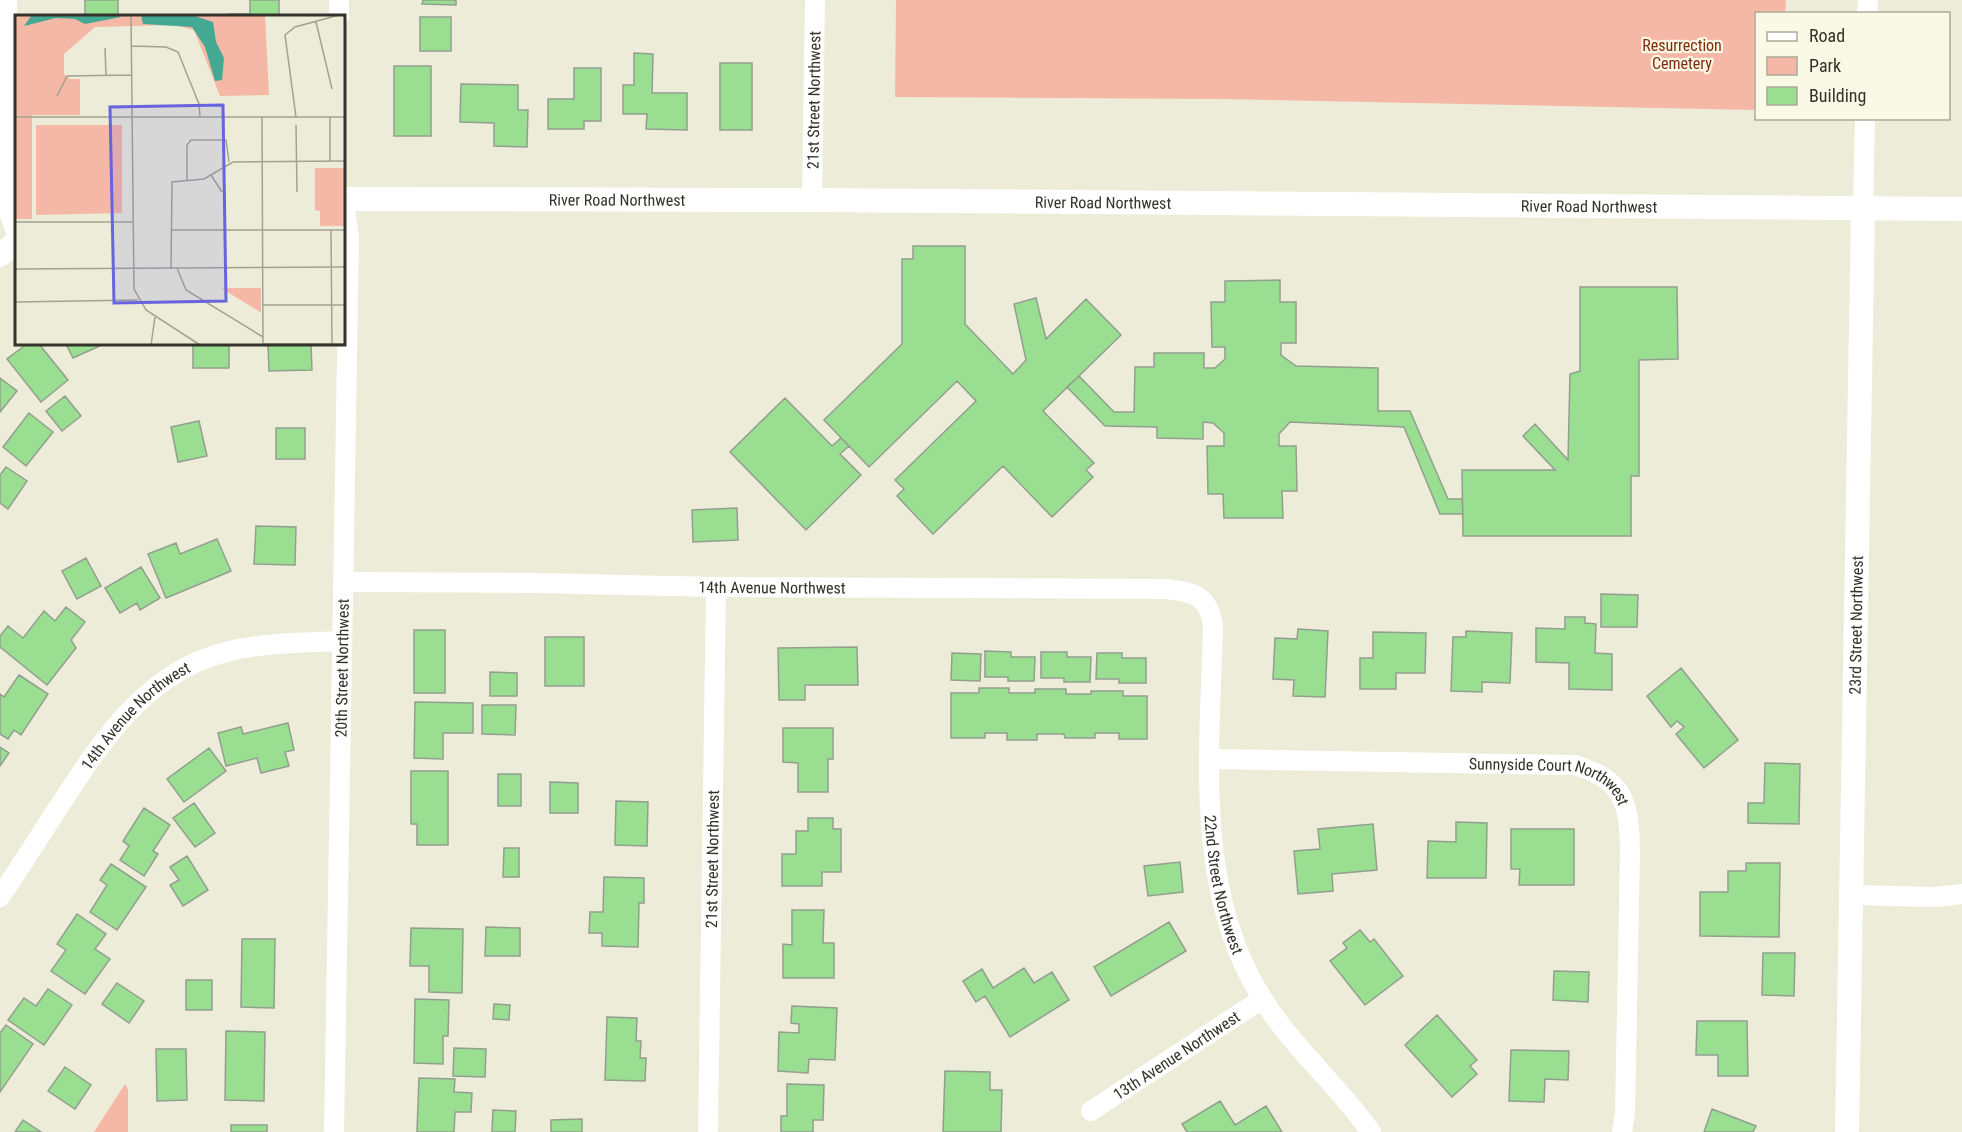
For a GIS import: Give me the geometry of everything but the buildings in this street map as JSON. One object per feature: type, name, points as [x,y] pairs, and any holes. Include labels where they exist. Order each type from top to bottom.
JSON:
[{"type":"street","points":[[7,0],[4,179],[5,201],[15,229]]},
{"type":"street","name":"21st Street Northwest","points":[[812,200],[815,0]]},
{"type":"street","name":"23rd Street Northwest","points":[[1847,1132],[1865,120]]},
{"type":"street","name":"River Road Northwest","points":[[345,199],[812,200],[1962,209]]},
{"type":"street","name":"20th Street Northwest","points":[[334,1132],[349,237],[345,211]]},
{"type":"street","points":[[0,255],[15,244]]},
{"type":"street","name":"14th Avenue Northwest","points":[[343,582],[716,587],[1166,589],[1190,592],[1199,596]]},
{"type":"street","name":"21st Street Northwest","points":[[708,1132],[716,587]]},
{"type":"street","name":"22nd Street Northwest","points":[[1199,596],[1212,614],[1210,759],[1212,850],[1219,889],[1230,928],[1245,968],[1262,999],[1286,1031],[1354,1107],[1371,1132]]},
{"type":"street","name":"14th Avenue Northwest","points":[[0,897],[92,755],[116,724],[144,697],[197,662],[243,648],[293,642],[341,641]]},
{"type":"street","name":"Sunnyside Court Northwest","points":[[1210,759],[1574,765],[1596,771],[1613,783],[1625,804],[1630,844],[1625,1113],[1622,1132]]},
{"type":"street","points":[[1851,895],[1936,897],[1962,894]]},
{"type":"street","name":"13th Avenue Northwest","points":[[1091,1111],[1262,999]]},
{"type":"green space","name":"Resurrection Cemetery","points":[[896,0],[1786,0],[1785,12],[1755,12],[1755,110],[1222,99],[895,97]]},
{"type":"green space","points":[[125,1084],[128,1089],[128,1132],[94,1132]]}]
